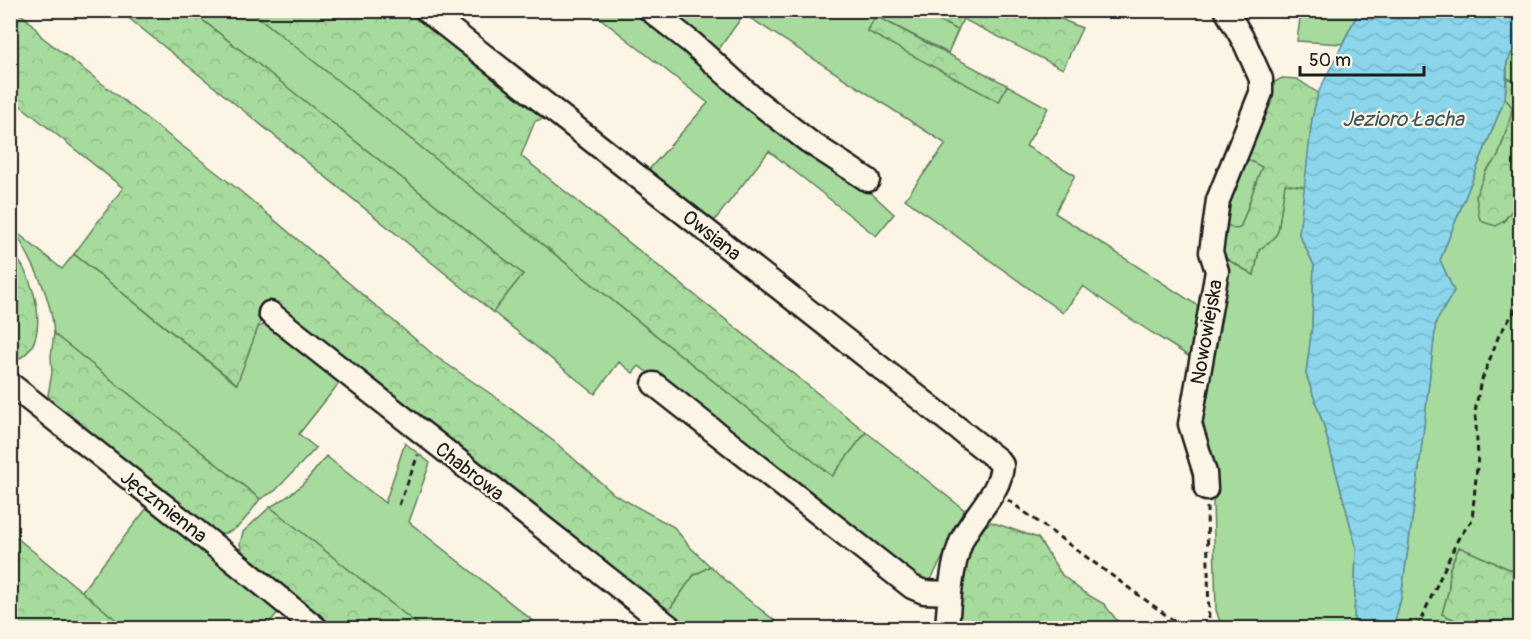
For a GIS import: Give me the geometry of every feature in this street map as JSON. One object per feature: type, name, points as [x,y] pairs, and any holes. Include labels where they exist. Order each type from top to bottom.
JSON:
[{"type":"street","name":"Owsiana","points":[[426,10],[998,460],[1002,465],[1002,474],[994,490]]},
{"type":"street","points":[[650,10],[692,43],[764,107],[808,141],[868,180]]},
{"type":"street","name":"Nowowiejska","points":[[1206,489],[1204,473],[1190,424],[1217,271],[1211,252],[1218,200],[1262,93],[1257,70],[1226,10]]},
{"type":"street","name":"Chabrowa","points":[[270,313],[670,628]]},
{"type":"street","name":"Jęczmienna","points":[[10,384],[316,628]]},
{"type":"street","points":[[654,384],[912,587],[924,592],[949,593]]},
{"type":"street","points":[[947,628],[949,593],[961,542],[994,490]]},
{"type":"path","points":[[1417,628],[1458,538],[1472,520],[1478,456],[1475,412],[1480,385],[1499,335],[1521,303]]},
{"type":"path","points":[[399,506],[426,436]]},
{"type":"path","points":[[1206,489],[1209,628]]},
{"type":"path","points":[[994,490],[1184,628]]},
{"type":"green space","points":[[10,11],[24,17],[42,37],[239,190],[435,356],[491,394],[556,443],[615,495],[674,527],[690,547],[710,566],[693,576],[664,617],[267,303],[237,384],[74,254],[123,188],[11,98]]},
{"type":"green space","points":[[120,11],[191,11],[523,274],[493,312]]},
{"type":"green space","points":[[191,11],[251,11],[832,476],[866,432],[967,512],[930,581],[921,584],[912,583],[639,366],[633,373],[619,362],[595,394],[493,312],[523,274]]},
{"type":"green space","points":[[251,11],[418,11],[552,117],[535,121],[521,156],[866,432],[832,476]]},
{"type":"green space","points":[[591,11],[642,11],[856,179],[894,214],[876,236],[769,151],[711,225],[645,174],[708,103]]},
{"type":"green space","points":[[660,11],[919,11],[958,30],[948,53],[876,16],[867,30],[999,102],[1007,85],[1048,108],[1026,146],[1075,175],[1055,213],[1203,309],[1196,361],[1083,286],[1063,313],[905,199],[946,144],[744,14],[716,53]]},
{"type":"green space","points":[[919,11],[1042,11],[1082,28],[1063,69],[963,19],[958,30]]},
{"type":"green space","points":[[1301,11],[1359,11],[1342,44],[1297,41]]},
{"type":"green space","points":[[876,16],[1007,85],[999,102],[867,31]]},
{"type":"green space","points":[[1520,39],[1520,84],[1507,78],[1507,62]]},
{"type":"green space","points":[[1282,78],[1297,79],[1318,93],[1312,119],[1305,187],[1285,184],[1278,231],[1274,238],[1259,250],[1254,275],[1220,255],[1221,222],[1235,229],[1240,228],[1262,167],[1241,156],[1269,85]]},
{"type":"green space","points":[[1507,78],[1520,84],[1520,190],[1512,211],[1496,226],[1483,222],[1479,217],[1476,195],[1486,171],[1498,157],[1511,116],[1512,107],[1505,98]]},
{"type":"green space","points":[[1505,98],[1512,107],[1511,116],[1498,157],[1486,171],[1504,222],[1520,195],[1520,574],[1459,547],[1450,568],[1449,589],[1442,614],[1473,628],[1393,628],[1401,598],[1436,322],[1454,291],[1440,260]]},
{"type":"green space","points":[[1241,156],[1262,167],[1240,228],[1235,229],[1221,222]]},
{"type":"green space","points":[[1285,183],[1305,187],[1299,234],[1314,265],[1312,327],[1306,374],[1323,423],[1356,546],[1354,628],[1222,628],[1216,610],[1213,501],[1205,449],[1196,420],[1229,271],[1220,255],[1254,275],[1259,250],[1274,238],[1278,231]]},
{"type":"green space","points":[[15,231],[62,269],[74,254],[236,384],[258,327],[273,322],[343,378],[299,434],[316,448],[275,491],[260,499],[54,334],[46,293]]},
{"type":"green space","points":[[10,250],[21,264],[29,280],[34,293],[38,321],[32,346],[23,356],[11,362]]},
{"type":"green space","points":[[54,334],[260,499],[241,524],[229,532],[214,534],[55,409],[48,395],[52,373],[51,356]]},
{"type":"green space","points":[[405,443],[430,463],[409,522],[542,628],[422,628],[270,507],[301,485],[326,456],[385,503]]},
{"type":"green space","points":[[270,507],[422,628],[328,628],[259,572],[243,554],[240,544],[243,532]]},
{"type":"green space","points":[[147,508],[279,611],[265,628],[126,628],[81,592]]},
{"type":"green space","points":[[991,522],[1038,538],[1062,575],[1083,592],[1104,604],[1123,628],[955,628],[960,585],[967,556],[980,532]]},
{"type":"green space","points":[[11,533],[126,628],[11,628]]},
{"type":"green space","points":[[1459,547],[1520,574],[1520,628],[1473,628],[1442,614],[1449,589],[1450,568]]},
{"type":"green space","points":[[710,566],[784,628],[679,628],[664,617],[693,576]]},
{"type":"water","name":"Jezioro Łacha","points":[[1359,11],[1520,11],[1520,39],[1507,62],[1505,98],[1440,260],[1454,291],[1436,322],[1401,598],[1393,628],[1354,628],[1356,546],[1323,423],[1306,374],[1312,327],[1314,265],[1299,234],[1312,119],[1318,93]]}]
